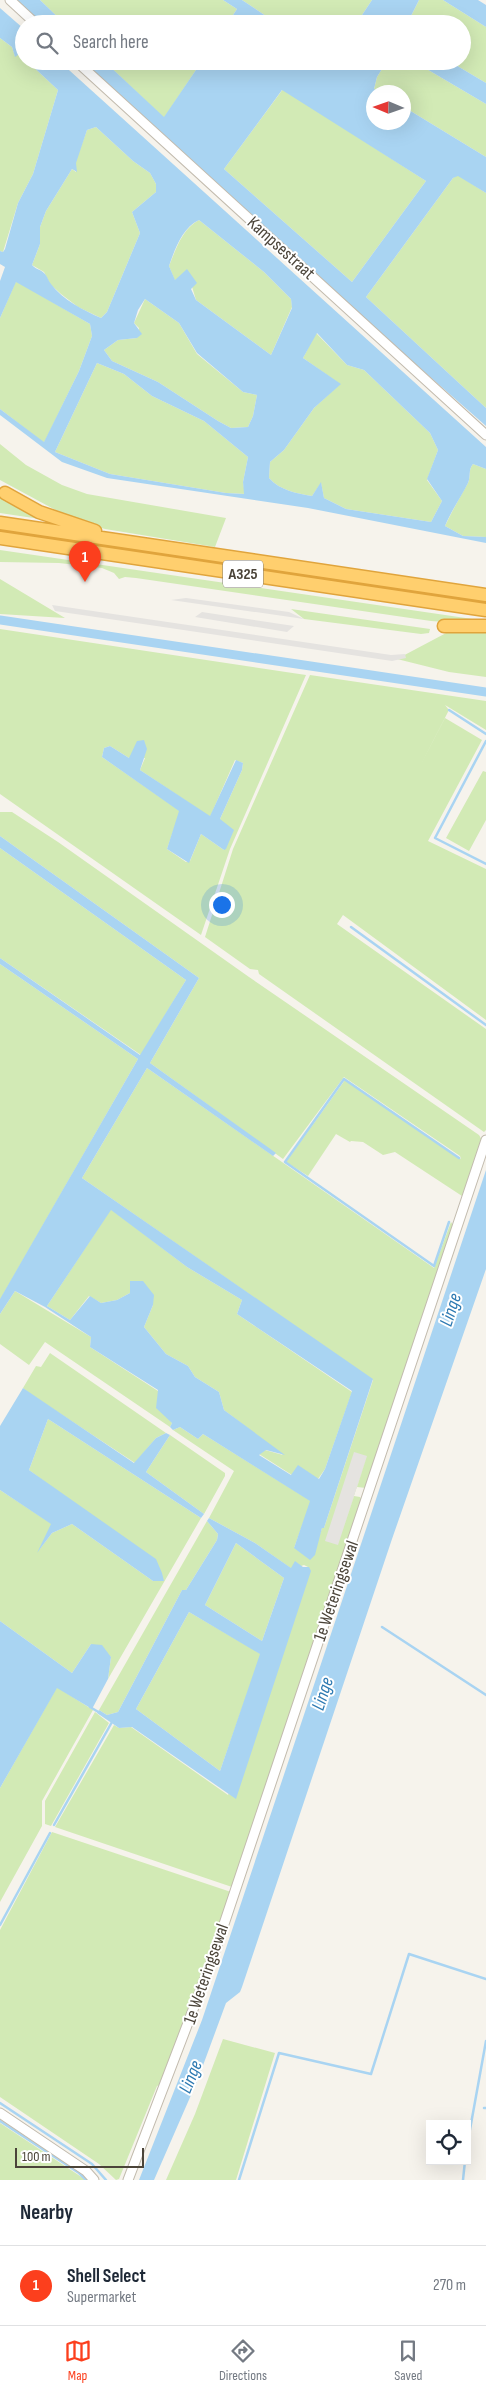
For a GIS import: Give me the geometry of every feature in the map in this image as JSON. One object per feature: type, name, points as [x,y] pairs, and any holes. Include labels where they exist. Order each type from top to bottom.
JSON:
[{"type":"highway","points":[[5,493],[40,512],[124,541]]},
{"type":"highway","name":"A325","points":[[0,523],[486,594]]},
{"type":"highway","name":"A325","points":[[0,538],[486,610]]},
{"type":"highway","points":[[444,626],[486,626]]},
{"type":"street","points":[[10,0],[26,15]]},
{"type":"street","name":"Kampsestraat","points":[[86,70],[486,435]]},
{"type":"street","name":"1e Weteringsewal","points":[[128,2180],[179,2051],[212,1960],[486,1140]]},
{"type":"street","points":[[0,2113],[86,2170],[94,2180]]},
{"type":"green space","points":[[40,0],[223,0],[237,9],[233,15],[56,15]]},
{"type":"green space","points":[[242,0],[372,0],[362,15],[264,15]]},
{"type":"green space","points":[[419,0],[443,0],[467,15],[412,15]]},
{"type":"green space","points":[[471,18],[486,27],[486,83],[464,70],[471,70]]},
{"type":"green space","points":[[0,38],[12,47],[15,56],[15,70],[37,70],[58,90],[33,174],[18,203],[3,252],[0,251]]},
{"type":"green space","points":[[113,70],[196,70],[164,118]]},
{"type":"green space","points":[[381,70],[428,70],[486,104],[486,157],[411,111],[411,85],[375,85]]},
{"type":"green space","points":[[283,89],[426,181],[352,282],[224,169]]},
{"type":"green space","points":[[96,127],[133,161],[150,173],[156,184],[156,192],[132,212],[140,233],[107,312],[101,318],[78,307],[61,294],[50,284],[44,272],[32,265],[40,244],[40,227],[46,211],[72,169],[76,172],[75,163],[87,130]]},
{"type":"green space","points":[[458,175],[486,193],[486,408],[366,297],[453,178]]},
{"type":"green space","points":[[199,220],[264,272],[291,299],[292,307],[271,355],[196,300],[187,270],[175,281],[169,266],[184,234]]},
{"type":"green space","points":[[16,281],[90,324],[92,336],[79,371],[44,443],[0,409],[0,318]]},
{"type":"green space","points":[[145,299],[179,323],[197,354],[243,392],[257,395],[253,416],[248,427],[231,428],[158,382],[112,361],[104,350],[118,340],[137,338],[139,328],[134,323]]},
{"type":"green space","points":[[316,333],[347,365],[364,370],[430,433],[438,450],[427,480],[442,501],[431,522],[346,509],[324,498],[321,483],[312,496],[284,489],[269,478],[270,462],[284,450],[314,408],[340,384],[303,358]]},
{"type":"green space","points":[[97,363],[124,374],[152,396],[204,421],[248,457],[243,482],[245,494],[226,493],[110,474],[55,452]]},
{"type":"green space","points":[[0,444],[26,465],[62,485],[87,494],[226,518],[215,547],[105,529],[74,520],[0,480]]},
{"type":"green space","points":[[473,464],[486,469],[486,537],[463,536],[445,526],[468,483]]},
{"type":"green space","points":[[0,496],[40,519],[0,513]]},
{"type":"green space","points":[[0,550],[486,621],[458,623],[431,621],[136,578],[125,577],[119,579],[114,573],[102,568],[59,563],[0,562]]},
{"type":"green space","points":[[0,579],[65,618],[0,614]]},
{"type":"green space","points":[[291,609],[430,629],[429,633],[421,634],[304,619]]},
{"type":"green space","points":[[0,629],[306,675],[230,849],[201,935],[0,794]],"holes":[[[110,746],[129,758],[145,758],[140,770],[210,817],[235,760],[243,763],[242,770],[220,819],[224,850],[201,834],[190,861],[186,862],[167,849],[180,811],[102,757],[104,748]]]},
{"type":"green space","points":[[486,629],[486,677],[449,672],[397,659],[448,632]]},
{"type":"green space","points":[[310,675],[486,701],[486,730],[445,705],[449,710],[418,770],[445,718],[482,740],[428,841],[486,869],[486,1020],[343,915],[337,924],[486,1029],[486,1130],[484,1132],[259,974],[258,970],[250,969],[205,937],[233,849]]},
{"type":"green space","points":[[483,771],[486,772],[486,820],[469,851],[446,838]]},
{"type":"green space","points":[[0,812],[12,812],[58,842],[249,977],[479,1135],[482,1140],[462,1196],[395,1152],[383,1155],[363,1142],[350,1142],[336,1134],[308,1176],[286,1162],[345,1080],[461,1159],[460,1156],[344,1077],[283,1159],[150,1063],[199,978],[0,836]]},
{"type":"green space","points":[[0,848],[186,980],[141,1055],[0,958]]},
{"type":"green space","points":[[0,964],[138,1059],[0,1300]]},
{"type":"green space","points":[[147,1068],[434,1268],[451,1222],[454,1227],[366,1488],[357,1487],[367,1456],[338,1544],[354,1496],[360,1497],[362,1500],[232,1887],[55,1827],[114,1725],[119,1728],[131,1727],[228,1795],[308,1569],[304,1565],[292,1569],[255,1543],[209,1518],[234,1471],[173,1430],[180,1427],[198,1439],[203,1434],[311,1501],[294,1548],[318,1540],[322,1528],[324,1528],[373,1380],[82,1178]]},
{"type":"green space","points":[[111,1209],[187,1267],[242,1300],[237,1314],[352,1392],[325,1469],[318,1479],[292,1475],[259,1454],[265,1450],[283,1455],[224,1410],[219,1392],[195,1377],[188,1366],[166,1354],[144,1327],[153,1305],[130,1293],[117,1300],[101,1303],[89,1296],[70,1320],[47,1306]]},
{"type":"green space","points":[[15,1291],[91,1337],[90,1347],[158,1391],[172,1423],[170,1427],[45,1342],[29,1365],[0,1344],[0,1314]]},
{"type":"green space","points":[[50,1353],[166,1433],[156,1438],[135,1463],[29,1393],[23,1388],[36,1366],[41,1367]]},
{"type":"green space","points":[[48,1419],[201,1518],[108,1679],[111,1657],[91,1644],[72,1673],[0,1621],[0,1490],[52,1524],[39,1550],[52,1533],[72,1524],[153,1581],[164,1581],[68,1499],[29,1470]]},
{"type":"green space","points":[[170,1435],[225,1473],[204,1514],[146,1472]]},
{"type":"green space","points":[[207,1521],[218,1534],[217,1540],[186,1590],[182,1590],[118,1712],[107,1715],[99,1710]]},
{"type":"green space","points":[[236,1543],[284,1578],[262,1641],[205,1605]]},
{"type":"green space","points":[[189,1612],[261,1654],[220,1771],[136,1709]]},
{"type":"green space","points":[[57,1687],[93,1710],[42,1801],[42,1826],[0,1902],[0,1788]]},
{"type":"green space","points":[[95,1712],[109,1723],[51,1826],[45,1824],[45,1801]]},
{"type":"green space","points":[[52,1832],[231,1892],[162,2084],[157,2086],[119,2179],[116,2180],[99,2164],[0,2097],[0,1930]]},
{"type":"green space","points":[[223,2039],[275,2053],[236,2180],[166,2180],[195,2114]]},
{"type":"green space","points":[[0,2123],[86,2180],[0,2180]]},
{"type":"shaded area","points":[[186,598],[289,612],[304,619],[171,600]]},
{"type":"shaded area","points":[[52,605],[391,655],[405,654],[406,658],[392,661],[55,611]]},
{"type":"shaded area","points":[[202,612],[294,626],[287,632],[195,617]]},
{"type":"shaded area","points":[[354,1452],[367,1456],[338,1545],[325,1541]]},
{"type":"water","points":[[15,0],[40,0],[56,15],[31,15]]},
{"type":"water","points":[[223,0],[242,0],[264,15],[233,15],[237,9]]},
{"type":"water","points":[[372,0],[419,0],[412,15],[362,15]]},
{"type":"water","points":[[443,0],[478,0],[486,5],[486,27],[471,18],[471,15],[467,15]]},
{"type":"water","points":[[0,8],[15,21],[15,57],[12,47],[0,38]]},
{"type":"water","points":[[37,70],[69,70],[486,447],[486,469],[473,464],[468,483],[445,526],[463,536],[486,537],[486,543],[308,508],[107,478],[62,462],[0,415],[0,409],[44,442],[79,371],[92,336],[90,324],[16,282],[0,318],[0,281],[5,267],[0,264],[0,251],[3,252],[5,249],[18,203],[33,174],[58,90]],"holes":[[[96,127],[133,161],[150,173],[156,184],[156,192],[132,212],[140,233],[107,312],[101,318],[67,300],[50,283],[47,276],[32,265],[40,244],[40,227],[46,211],[72,169],[77,172],[76,163],[87,130]],[[199,220],[264,272],[291,299],[292,308],[271,355],[196,300],[191,289],[197,283],[187,269],[175,280],[169,266],[174,253],[188,228]],[[145,299],[179,323],[197,353],[243,392],[257,395],[253,416],[248,427],[231,428],[158,382],[112,361],[104,350],[118,340],[137,338],[142,334],[134,323],[138,310]],[[317,333],[347,365],[364,370],[430,433],[438,450],[427,479],[442,501],[431,522],[346,509],[324,498],[321,482],[312,496],[284,489],[269,478],[270,462],[284,450],[314,408],[341,384],[303,358]],[[97,363],[124,374],[152,396],[204,421],[248,457],[243,482],[244,494],[226,493],[110,474],[55,452]]]},
{"type":"water","points":[[90,70],[114,70],[164,117],[196,70],[381,70],[375,85],[366,85],[366,130],[411,130],[411,111],[486,157],[486,193],[458,176],[453,178],[366,297],[486,408],[486,426],[379,332]],"holes":[[[282,90],[426,181],[352,282],[224,169]]]},
{"type":"water","points":[[428,70],[464,70],[486,83],[486,104]]},
{"type":"water","points":[[144,740],[147,749],[140,770],[210,816],[236,760],[243,763],[242,770],[220,819],[234,830],[226,849],[224,850],[201,834],[189,863],[167,849],[179,811],[102,757],[104,748],[110,746],[129,758],[137,741]]},
{"type":"water","points":[[0,836],[199,978],[150,1063],[276,1153],[273,1156],[147,1068],[82,1178],[373,1379],[324,1528],[322,1528],[315,1555],[310,1560],[294,1548],[310,1501],[203,1434],[198,1439],[180,1427],[173,1430],[170,1427],[172,1423],[156,1408],[158,1390],[90,1347],[91,1337],[45,1307],[15,1291],[0,1314],[0,1299],[138,1059],[0,964],[0,958],[140,1055],[186,980],[0,848]],"holes":[[[111,1210],[187,1267],[242,1300],[237,1314],[352,1391],[325,1469],[319,1479],[298,1465],[291,1475],[259,1455],[266,1450],[285,1455],[224,1410],[219,1392],[195,1377],[188,1366],[166,1354],[144,1327],[153,1305],[154,1295],[143,1281],[130,1281],[130,1293],[117,1300],[101,1303],[90,1296],[70,1320],[47,1306]]]},
{"type":"water","name":"Linge","points":[[486,1170],[486,1269],[392,1539],[242,1987],[240,1992],[226,2003],[198,2079],[154,2180],[139,2180],[202,2020]]},
{"type":"water","points":[[23,1388],[134,1463],[156,1438],[166,1433],[170,1435],[146,1472],[204,1514],[201,1518],[48,1419],[29,1470],[156,1559],[164,1581],[153,1581],[72,1524],[52,1533],[37,1553],[51,1524],[0,1490],[0,1426]]},
{"type":"water","points":[[209,1518],[255,1543],[291,1568],[295,1561],[303,1567],[309,1567],[311,1571],[236,1799],[132,1727],[119,1728],[97,1713],[99,1710],[107,1715],[118,1712],[182,1590],[186,1590],[217,1540],[218,1534],[207,1521]],"holes":[[[236,1543],[284,1578],[262,1641],[205,1605]],[[189,1612],[260,1654],[220,1771],[136,1709]]]},
{"type":"water","points":[[0,1621],[72,1673],[91,1644],[102,1645],[111,1657],[108,1679],[92,1709],[57,1688],[0,1788]]},
{"type":"waterway","points":[[0,620],[486,692]]},
{"type":"waterway","points":[[449,710],[486,734]]},
{"type":"waterway","points":[[486,741],[435,838],[486,864]]},
{"type":"waterway","points":[[351,927],[486,1025]]},
{"type":"waterway","points":[[449,1222],[434,1266],[285,1162],[344,1079],[459,1158]]},
{"type":"waterway","points":[[382,1627],[486,1695]]},
{"type":"waterway","points":[[90,1707],[100,1713]]},
{"type":"waterway","points":[[54,1825],[112,1722]]},
{"type":"waterway","points":[[0,1925],[50,1833]]},
{"type":"waterway","points":[[239,2180],[279,2053],[371,2074],[409,1954],[486,1979]]},
{"type":"waterway","points":[[471,2124],[486,2041]]},
{"type":"waterway","points":[[0,2103],[92,2164],[106,2180]]},
{"type":"waterway","points":[[0,2121],[79,2173],[86,2180]]},
{"type":"waterway","points":[[463,2180],[465,2165]]},
{"type":"place","name":"Shell Select","points":[[85,582]]}]
